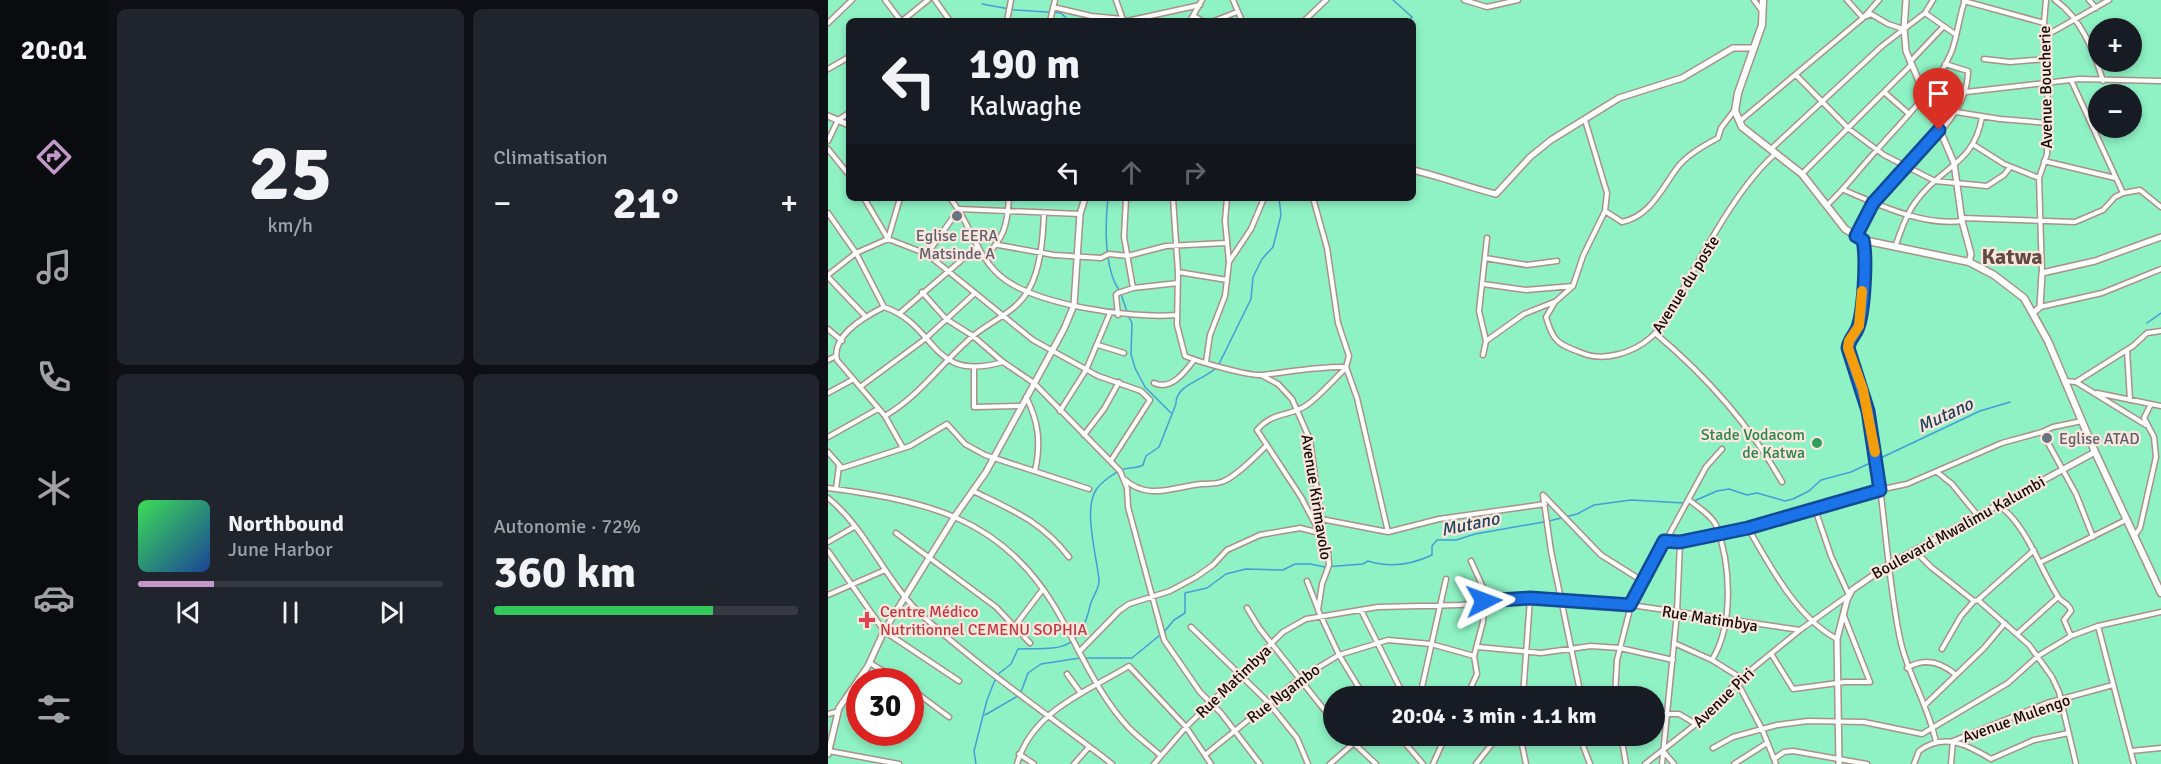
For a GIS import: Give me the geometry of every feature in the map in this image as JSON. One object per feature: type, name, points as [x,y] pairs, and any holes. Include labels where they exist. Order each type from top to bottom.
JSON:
[{"type":"main road","points":[[1763,0],[1762,25],[1735,111],[1740,121],[1752,136],[1802,174],[1845,229],[1856,236],[1894,248],[1969,262],[1989,272],[2019,293],[2033,313],[2161,592]]},
{"type":"street","points":[[828,23],[852,0]]},
{"type":"street","points":[[885,0],[899,18]]},
{"type":"street","points":[[905,18],[928,0]]},
{"type":"street","points":[[935,0],[948,18]]},
{"type":"street","points":[[1008,18],[1011,0]]},
{"type":"street","points":[[1055,0],[1052,14],[1108,18]]},
{"type":"street","points":[[1116,0],[1123,18]]},
{"type":"street","points":[[1233,0],[1240,18]]},
{"type":"street","points":[[1307,18],[1326,0]]},
{"type":"street","points":[[1464,0],[1487,7],[1518,0]]},
{"type":"street","points":[[1754,0],[1762,11]]},
{"type":"street","points":[[1847,0],[1863,18]]},
{"type":"street","points":[[1740,121],[1863,18],[1879,0]]},
{"type":"street","points":[[1906,0],[1904,29],[1910,64],[1954,164],[1962,220],[1971,254],[1969,262]]},
{"type":"street","points":[[1933,0],[1925,13],[1955,34]]},
{"type":"street","points":[[1827,205],[1844,190],[1876,149],[1924,95],[1945,64],[1951,53],[1964,0],[2044,23]]},
{"type":"street","name":"Avenue Boucherie","points":[[2040,307],[2042,220],[2038,178],[2044,161],[2048,123],[2048,59],[2044,23],[2046,0]]},
{"type":"street","points":[[2055,0],[2076,19],[2099,66],[2103,81]]},
{"type":"street","points":[[2089,0],[2096,8]]},
{"type":"street","points":[[2047,35],[2109,0]]},
{"type":"street","points":[[1133,18],[1201,2]]},
{"type":"street","points":[[1197,18],[1194,16],[1201,2]]},
{"type":"street","points":[[1222,18],[1237,12]]},
{"type":"street","name":"Avenue du poste","points":[[1555,302],[1546,317],[1552,338],[1559,344],[1586,355],[1600,357],[1624,353],[1654,333],[1753,178],[1773,151],[1882,45],[1925,13]]},
{"type":"street","points":[[1863,18],[1871,14],[1888,24],[1904,29]]},
{"type":"street","points":[[1802,174],[1849,129],[1943,27]]},
{"type":"street","points":[[1416,171],[1449,178],[1471,188],[1497,194],[1530,157],[1551,140],[1618,98],[1682,78],[1733,48],[1754,48]]},
{"type":"street","points":[[828,69],[846,59]]},
{"type":"street","points":[[1984,59],[2010,62],[2048,59]]},
{"type":"street","points":[[1856,236],[1873,203],[1956,112],[1966,92],[1968,71],[1945,64]]},
{"type":"street","points":[[1796,75],[1849,129],[1876,149],[1905,166],[1926,174],[1935,181],[1941,183],[1958,181],[1987,186],[2004,175],[2010,167]]},
{"type":"street","points":[[2071,80],[2123,193]]},
{"type":"street","points":[[1966,92],[2071,80],[2161,81]]},
{"type":"street","points":[[1884,92],[1908,113]]},
{"type":"street","points":[[1605,212],[1622,222],[1643,214],[1677,168],[1699,148],[1718,138],[1721,128],[1735,111]]},
{"type":"street","points":[[1956,112],[1982,117],[2048,123]]},
{"type":"street","points":[[828,141],[838,120],[846,115]]},
{"type":"street","points":[[828,116],[846,124]]},
{"type":"street","points":[[1894,248],[1908,214],[1935,181],[1962,160],[1974,145],[1982,117]]},
{"type":"street","points":[[1486,341],[1524,314],[1555,302],[1573,286],[1583,256],[1605,212],[1607,193],[1585,120]]},
{"type":"street","points":[[1974,145],[2010,167],[2038,178]]},
{"type":"street","points":[[828,149],[846,171]]},
{"type":"street","points":[[2044,161],[2115,178]]},
{"type":"street","points":[[1844,190],[1873,203],[1947,223],[1962,220],[2057,222],[2083,220],[2103,210],[2115,197],[2140,190],[2148,199],[2161,207]]},
{"type":"street","points":[[866,201],[888,239],[927,254],[1002,316],[1051,351],[1086,370],[1147,394],[1150,400],[1112,459]]},
{"type":"street","points":[[865,316],[828,276],[856,254],[888,239],[899,201]]},
{"type":"street","points":[[953,201],[985,258],[1005,279],[1029,290],[1074,305],[1118,315],[1151,317],[1176,315]]},
{"type":"street","points":[[985,258],[998,245],[1006,230],[1009,201]]},
{"type":"street","points":[[899,764],[828,752],[836,712],[869,662],[905,596],[931,559],[955,516],[994,456],[1074,305],[1080,214],[1084,201]]},
{"type":"street","points":[[1126,201],[1124,227],[1134,288]]},
{"type":"street","points":[[1173,201],[1178,272],[1176,315],[1184,352],[1194,360],[1261,375],[1320,366],[1346,368]]},
{"type":"street","points":[[1206,362],[1210,335],[1225,296],[1229,262],[1226,243],[1227,201]]},
{"type":"street","points":[[1229,262],[1251,229],[1263,201]]},
{"type":"street","points":[[1314,201],[1327,248],[1338,323],[1349,356],[1346,368],[1309,404],[1299,410],[1271,417],[1257,430],[1320,533]]},
{"type":"street","points":[[927,254],[959,209]]},
{"type":"street","points":[[959,209],[1080,214]]},
{"type":"street","points":[[828,213],[856,254],[884,307],[900,313],[949,360],[965,368],[1003,362]]},
{"type":"street","points":[[885,416],[924,387],[973,336],[1012,310],[1029,290],[1039,252],[1044,213]]},
{"type":"street","points":[[2042,273],[2095,261],[2161,237]]},
{"type":"street","points":[[1483,355],[1486,341],[1479,311],[1487,238]]},
{"type":"street","points":[[1863,240],[1865,265],[1861,312],[1859,326],[1849,341],[1848,348],[1868,411],[1899,634],[1907,668],[1925,705],[1934,728],[1936,742]]},
{"type":"street","points":[[998,245],[1077,257],[1101,258],[1109,254],[1128,256],[1153,248],[1226,243]]},
{"type":"street","points":[[900,313],[978,246]]},
{"type":"street","points":[[1485,258],[1519,265],[1544,265],[1557,261]]},
{"type":"street","points":[[2033,313],[2040,307],[2102,293],[2161,269]]},
{"type":"street","points":[[1178,272],[1227,280]]},
{"type":"street","points":[[1118,315],[1116,295],[1134,288],[1178,283]]},
{"type":"street","points":[[1483,284],[1526,290],[1573,286]]},
{"type":"street","points":[[922,292],[946,319],[973,336],[1003,362],[1034,383],[1084,435],[1112,459],[1123,476],[1127,488],[1128,507],[1164,640],[1200,692],[1212,703],[1260,764]]},
{"type":"street","points":[[860,387],[925,339],[974,294]]},
{"type":"street","points":[[828,360],[836,356],[842,341],[865,316],[884,307]]},
{"type":"street","points":[[1060,411],[1086,370],[1110,313]]},
{"type":"street","points":[[828,329],[842,341]]},
{"type":"street","points":[[2076,382],[2127,350],[2147,333],[2161,330]]},
{"type":"street","points":[[1654,333],[1708,380],[1720,398],[1755,436],[1782,482]]},
{"type":"street","points":[[1098,345],[1124,353]]},
{"type":"street","points":[[2127,350],[2130,400]]},
{"type":"street","points":[[836,356],[852,380],[885,416],[903,448]]},
{"type":"street","points":[[1154,383],[1165,385],[1178,379],[1194,360]]},
{"type":"street","points":[[974,368],[974,407],[1020,406]]},
{"type":"street","points":[[1346,368],[1357,398],[1388,532]]},
{"type":"street","name":"Avenue Kirimavolo","points":[[1261,375],[1278,384],[1299,410],[1310,440],[1321,519],[1320,533],[1328,552],[1329,565],[1322,584],[1318,610]]},
{"type":"street","points":[[828,393],[852,380]]},
{"type":"street","points":[[2064,381],[2076,382],[2146,425],[2154,437],[2156,462],[2140,528],[2134,537]]},
{"type":"street","points":[[1084,435],[1104,410],[1119,382]]},
{"type":"street","points":[[2093,393],[2150,406],[2161,406]]},
{"type":"street","points":[[1026,396],[1035,415],[1039,432],[1035,471]]},
{"type":"street","points":[[2146,425],[2145,413],[2150,406]]},
{"type":"street","points":[[828,437],[878,409]]},
{"type":"street","points":[[1664,541],[1680,542],[1748,528],[1907,484],[2002,443],[2053,427],[2082,421]]},
{"type":"street","points":[[828,452],[842,468],[903,448],[947,424],[965,444],[1089,489]]},
{"type":"street","points":[[2042,432],[2061,471],[2076,494],[2093,537]]},
{"type":"street","points":[[1123,476],[1137,488],[1164,492],[1201,484],[1215,485],[1240,471],[1268,445]]},
{"type":"street","points":[[1616,686],[1620,648],[1630,605],[1706,467],[1722,450]]},
{"type":"street","name":"Boulevard Mwalimu Kalumbi","points":[[1849,595],[1866,578],[1888,565],[2095,452]]},
{"type":"street","points":[[836,489],[839,466]]},
{"type":"street","points":[[1937,472],[1952,484],[1978,516]]},
{"type":"street","points":[[828,488],[919,504],[955,516],[987,534],[1025,564],[1043,589],[1097,684],[1128,727],[1160,755]]},
{"type":"street","points":[[973,491],[1026,516],[1053,538],[1069,557]]},
{"type":"street","points":[[1579,686],[1560,600],[1543,495],[1601,555],[1644,582]]},
{"type":"street","points":[[828,498],[842,509],[885,570],[924,618],[1025,699],[1112,764]]},
{"type":"street","points":[[1689,500],[1705,512],[1715,525],[1724,556],[1726,621],[1721,642],[1712,660]]},
{"type":"street","points":[[1321,519],[1388,532],[1439,519],[1545,504]]},
{"type":"street","points":[[1998,505],[2007,513],[2034,550],[2058,597],[2070,607],[2071,611],[2064,620],[2071,636]]},
{"type":"street","points":[[1815,509],[1831,556],[1849,595],[1837,639],[1839,761]]},
{"type":"street","points":[[2041,562],[2126,520]]},
{"type":"street","points":[[828,542],[854,527]]},
{"type":"street","points":[[1079,652],[1119,611],[1129,604],[1196,578],[1214,565],[1227,550],[1260,535],[1300,528],[1320,533]]},
{"type":"street","points":[[1748,528],[1771,566],[1812,621],[1837,639]]},
{"type":"street","points":[[896,533],[950,570],[1015,626],[1030,643]]},
{"type":"street","points":[[1662,764],[1677,613],[1680,542]]},
{"type":"street","points":[[1942,649],[1961,616],[1976,600],[2034,550]]},
{"type":"street","points":[[828,551],[884,631],[959,681]]},
{"type":"street","points":[[1915,551],[1931,567],[2005,623],[2038,656],[2052,677],[2061,700],[2076,764]]},
{"type":"street","points":[[1471,561],[1485,592],[1478,647],[1474,656],[1477,674],[1472,686]]},
{"type":"street","points":[[828,595],[885,570]]},
{"type":"street","points":[[1422,686],[1446,579]]},
{"type":"street","points":[[1307,581],[1339,655],[1358,686]]},
{"type":"street","points":[[1015,626],[1043,589]]},
{"type":"street","points":[[1800,630],[1849,595]]},
{"type":"street","points":[[2017,634],[2058,597]]},
{"type":"street","points":[[1524,686],[1530,598]]},
{"type":"street","name":"Rue Matimbya","points":[[1154,764],[1186,727],[1272,644],[1296,623],[1321,616],[1378,607],[1441,606],[1530,598],[1630,605],[1726,621],[1800,630]]},
{"type":"street","points":[[1247,608],[1323,708]]},
{"type":"street","points":[[1361,610],[1399,686]]},
{"type":"street","points":[[1713,748],[1733,737],[1808,721],[1864,722],[1922,734],[2008,683],[2038,656],[2071,636],[2098,626],[2161,612]]},
{"type":"street","points":[[1772,655],[1794,689],[1870,682],[1844,616]]},
{"type":"street","points":[[1925,705],[1984,648],[2005,623]]},
{"type":"street","points":[[2098,626],[2134,764]]},
{"type":"street","points":[[1191,627],[1268,702],[1297,738],[1308,764]]},
{"type":"street","name":"Avenue Piri","points":[[1645,764],[1696,724],[1741,678],[1800,630]]},
{"type":"street","name":"Rue Ngambo","points":[[1205,755],[1268,702],[1299,679],[1339,655],[1379,642],[1403,640],[1431,644],[1474,656]]},
{"type":"street","points":[[1674,643],[1712,660],[1741,678]]},
{"type":"street","points":[[1478,647],[1526,652],[1591,646],[1620,648],[1672,660]]},
{"type":"street","points":[[1907,668],[1923,661],[1932,662],[1942,665],[1956,675]]},
{"type":"street","points":[[869,662],[878,668]]},
{"type":"street","points":[[1017,764],[1032,732],[1049,715],[1080,692],[1130,666],[1186,727],[1211,764]]},
{"type":"street","points":[[1067,674],[1080,692]]},
{"type":"street","points":[[1737,682],[1762,729],[1775,762],[1784,752],[1793,751],[1839,761],[1867,764]]},
{"type":"street","name":"Avenue Mulengo","points":[[1953,741],[2035,708],[2114,685]]},
{"type":"street","points":[[924,698],[949,717]]},
{"type":"street","points":[[828,714],[836,712]]},
{"type":"street","points":[[1667,713],[1679,714],[1696,724]]},
{"type":"street","points":[[1914,764],[1919,751],[1936,742],[1953,741],[1971,747],[1991,759],[2034,740],[2069,733]]},
{"type":"street","points":[[1951,764],[1953,741]]},
{"type":"street","points":[[1734,764],[1767,743]]},
{"type":"street","points":[[1330,764],[1352,746]]},
{"type":"street","points":[[1358,746],[1376,764]]},
{"type":"street","points":[[1407,746],[1423,764]]},
{"type":"street","points":[[1433,764],[1441,746]]},
{"type":"street","points":[[1476,764],[1490,746]]},
{"type":"street","points":[[1522,746],[1526,764]]},
{"type":"street","points":[[1584,746],[1590,764]]},
{"type":"street","points":[[1623,746],[1626,764]]},
{"type":"street","points":[[1074,764],[1089,747]]},
{"type":"street","points":[[2131,751],[2161,748]]},
{"type":"street","points":[[1663,751],[1674,764]]},
{"type":"street","points":[[1020,754],[1034,764]]},
{"type":"street","points":[[873,764],[874,758]]},
{"type":"street","points":[[1337,759],[1340,764]]},
{"type":"green space","points":[[828,0],[2161,0],[2161,764],[828,764]]},
{"type":"waterway","points":[[1393,0],[1411,18]]},
{"type":"waterway","points":[[982,4],[1015,10],[1061,13],[1066,18]]},
{"type":"waterway","points":[[1108,201],[1106,233],[1108,258],[1114,281],[1119,290]]},
{"type":"waterway","points":[[1219,364],[1251,299],[1253,277],[1262,259],[1273,247],[1281,215],[1279,201]]},
{"type":"waterway","points":[[1121,294],[1127,312]]},
{"type":"waterway","points":[[2147,323],[2161,313]]},
{"type":"waterway","points":[[1129,317],[1132,323],[1131,354],[1135,368],[1145,387],[1171,413]]},
{"type":"waterway","points":[[976,764],[974,751],[987,700],[997,675],[1011,664],[1018,649],[1045,649],[1065,645],[1080,633],[1085,622],[1099,583],[1091,521],[1092,499],[1096,490],[1104,481],[1118,472],[1143,465],[1146,456],[1159,447],[1180,392],[1216,368]]},
{"type":"waterway","name":"Mutano","points":[[1694,501],[1717,491],[1729,489],[1747,495],[1757,493],[1785,501],[1793,499],[1809,491],[1821,480],[1851,472],[1980,411],[2010,402]]},
{"type":"waterway","name":"Mutano","points":[[1164,632],[1174,620],[1185,613],[1185,593],[1207,588],[1226,574],[1246,569],[1283,570],[1295,564],[1325,567],[1363,564],[1368,561],[1400,564],[1432,555],[1432,546],[1437,540],[1456,540],[1475,534],[1549,521],[1577,514],[1594,505],[1631,500],[1684,503]]},
{"type":"waterway","name":"Mutano","points":[[1085,658],[1132,658],[1160,635]]},
{"type":"waterway","name":"Mutano","points":[[1021,692],[1028,673],[1041,664],[1080,658]]},
{"type":"waterway","name":"Mutano","points":[[985,715],[1018,696]]},
{"type":"slow traffic","points":[[1862,291],[1859,326],[1849,341],[1848,348],[1863,390],[1875,452]]},
{"type":"place","name":"Eglise EERA Matsinde A","points":[[957,216]]},
{"type":"place","name":"Eglise ATAD","points":[[2047,438]]},
{"type":"place","name":"Stade Vodacom de Katwa","points":[[1817,443]]},
{"type":"place","name":"Centre Médico Nutritionnel CEMENU SOPHIA","points":[[867,620]]},
{"type":"district","name":"Katwa","points":[[2012,256]]},
{"type":"route","points":[[1484,601],[1530,598],[1630,605],[1664,541],[1680,542],[1748,528],[1880,490],[1868,411],[1848,348],[1849,341],[1859,326],[1865,265],[1863,240],[1856,236],[1873,203],[1939,130]]}]
